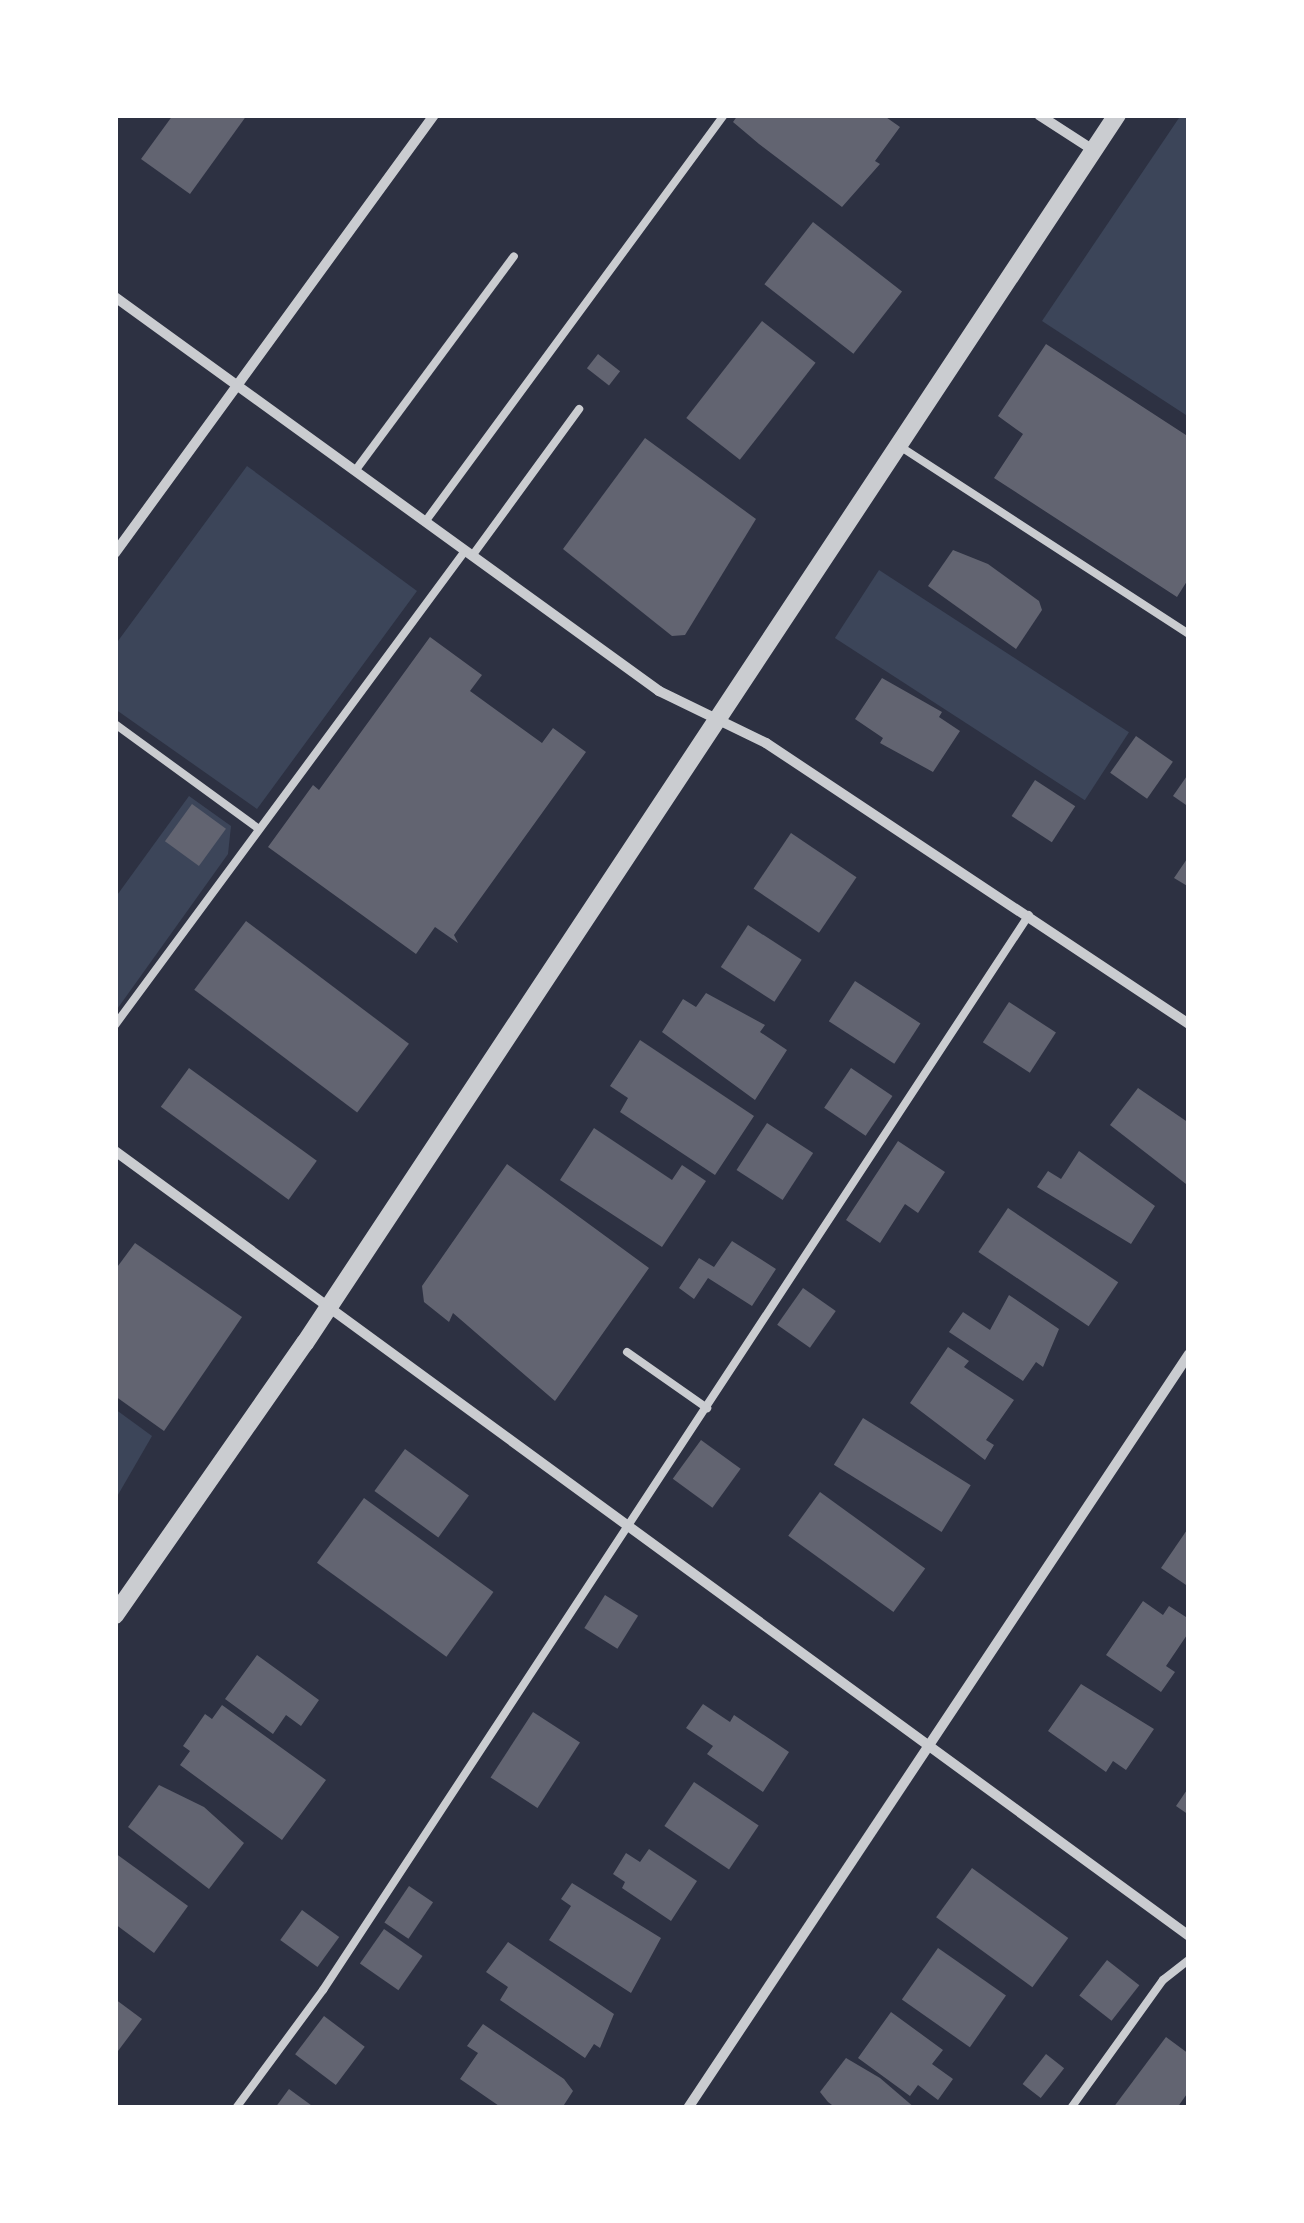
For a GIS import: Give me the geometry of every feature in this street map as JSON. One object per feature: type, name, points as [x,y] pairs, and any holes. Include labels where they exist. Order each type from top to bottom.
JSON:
[{"type":"street","points":[[115,553],[434,115]]},
{"type":"street","points":[[1040,115],[1093,150]]},
{"type":"street","points":[[115,1615],[330,1306],[1118,115]]},
{"type":"street","points":[[115,297],[659,691],[766,743],[1189,1024]]},
{"type":"street","points":[[115,1151],[630,1524],[922,1747],[1189,1936]]},
{"type":"street","points":[[688,2108],[922,1747],[1189,1354]]},
{"type":"lane","points":[[425,522],[724,115]]},
{"type":"lane","points":[[356,471],[514,256]]},
{"type":"lane","points":[[115,1025],[259,829],[580,409]]},
{"type":"lane","points":[[897,444],[1189,634]]},
{"type":"lane","points":[[115,724],[259,829]]},
{"type":"lane","points":[[236,2108],[323,1990],[1029,915]]},
{"type":"lane","points":[[627,1352],[706,1408]]},
{"type":"lane","points":[[1070,2108],[1163,1980],[1189,1960]]},
{"type":"shaded area","points":[[1181,115],[1189,115],[1189,417],[1042,321]]},
{"type":"shaded area","points":[[247,466],[417,591],[257,809],[115,709],[115,645]]},
{"type":"shaded area","points":[[879,570],[1129,732],[1085,800],[835,638]]},
{"type":"shaded area","points":[[189,796],[231,826],[228,854],[115,1012],[115,898]]},
{"type":"shaded area","points":[[115,1409],[152,1436],[115,1500]]},
{"type":"building","points":[[173,115],[247,115],[190,194],[141,159]]},
{"type":"building","points":[[738,115],[883,115],[900,127],[875,161],[880,164],[842,207],[733,122]]},
{"type":"building","points":[[813,222],[902,292],[853,354],[764,284]]},
{"type":"building","points":[[762,321],[816,363],[740,460],[686,418]]},
{"type":"building","points":[[1046,344],[1189,437],[1189,578],[1177,597],[994,478],[1023,434],[998,416]]},
{"type":"building","points":[[598,354],[620,371],[609,385],[587,368]]},
{"type":"building","points":[[645,438],[756,519],[685,635],[672,636],[563,549]]},
{"type":"building","points":[[953,550],[988,564],[1039,601],[1042,610],[1016,649],[928,586]]},
{"type":"building","points":[[430,637],[482,675],[470,691],[542,743],[553,728],[586,752],[454,935],[458,943],[435,927],[416,954],[268,847],[313,785],[319,790]]},
{"type":"building","points":[[882,678],[942,712],[939,717],[960,731],[933,772],[880,743],[883,738],[855,719]]},
{"type":"building","points":[[1136,736],[1173,762],[1147,799],[1110,773]]},
{"type":"building","points":[[1189,773],[1189,807],[1173,796]]},
{"type":"building","points":[[1035,780],[1075,806],[1052,842],[1012,816]]},
{"type":"building","points":[[192,804],[226,829],[199,866],[165,841]]},
{"type":"building","points":[[791,833],[856,877],[819,933],[754,889]]},
{"type":"building","points":[[1189,856],[1189,887],[1174,878]]},
{"type":"building","points":[[246,921],[409,1044],[357,1112],[194,990]]},
{"type":"building","points":[[748,925],[802,960],[774,1002],[721,967]]},
{"type":"building","points":[[855,981],[920,1023],[894,1064],[829,1021]]},
{"type":"building","points":[[706,993],[765,1025],[760,1032],[787,1050],[755,1100],[662,1032],[683,999],[696,1007]]},
{"type":"building","points":[[1009,1002],[1056,1032],[1030,1073],[983,1042]]},
{"type":"building","points":[[640,1040],[754,1116],[715,1175],[620,1112],[628,1098],[610,1086]]},
{"type":"building","points":[[189,1068],[317,1161],[289,1200],[161,1107]]},
{"type":"building","points":[[851,1068],[892,1096],[866,1136],[824,1108]]},
{"type":"building","points":[[1138,1088],[1189,1123],[1186,1184],[1110,1125]]},
{"type":"building","points":[[767,1123],[813,1153],[783,1200],[737,1170]]},
{"type":"building","points":[[594,1128],[672,1180],[682,1165],[706,1181],[662,1247],[560,1180]]},
{"type":"building","points":[[898,1141],[945,1172],[918,1213],[905,1204],[880,1243],[846,1220]]},
{"type":"building","points":[[1079,1151],[1155,1206],[1131,1244],[1037,1187],[1048,1171],[1061,1179]]},
{"type":"building","points":[[507,1164],[649,1268],[555,1401],[453,1313],[449,1322],[424,1302],[422,1286]]},
{"type":"building","points":[[1008,1208],[1118,1282],[1089,1326],[978,1252]]},
{"type":"building","points":[[732,1241],[776,1269],[752,1306],[708,1278],[694,1299],[679,1288],[699,1258],[714,1267]]},
{"type":"building","points":[[135,1243],[242,1317],[164,1431],[115,1396],[115,1270]]},
{"type":"building","points":[[803,1288],[836,1311],[810,1348],[777,1325]]},
{"type":"building","points":[[1009,1295],[1059,1329],[1043,1367],[1036,1362],[1023,1381],[949,1332],[963,1312],[990,1330]]},
{"type":"building","points":[[948,1347],[969,1361],[964,1367],[1014,1400],[986,1440],[994,1445],[985,1460],[910,1403]]},
{"type":"building","points":[[863,1418],[971,1485],[942,1532],[834,1465]]},
{"type":"building","points":[[701,1440],[741,1469],[712,1508],[673,1479]]},
{"type":"building","points":[[405,1449],[469,1495],[438,1538],[374,1491]]},
{"type":"building","points":[[820,1492],[925,1568],[893,1612],[788,1536]]},
{"type":"building","points":[[364,1498],[493,1592],[446,1657],[317,1563]]},
{"type":"building","points":[[1189,1527],[1189,1587],[1161,1568]]},
{"type":"building","points":[[605,1595],[638,1616],[617,1649],[584,1628]]},
{"type":"building","points":[[1143,1601],[1163,1615],[1169,1606],[1189,1619],[1189,1632],[1166,1666],[1175,1672],[1161,1692],[1106,1655]]},
{"type":"building","points":[[257,1655],[319,1700],[301,1726],[286,1715],[273,1734],[225,1699]]},
{"type":"building","points":[[1081,1684],[1154,1729],[1126,1770],[1113,1761],[1106,1772],[1048,1731]]},
{"type":"building","points":[[703,1704],[730,1722],[734,1715],[789,1752],[763,1792],[707,1754],[713,1746],[686,1728]]},
{"type":"building","points":[[222,1705],[326,1780],[282,1840],[180,1765],[190,1751],[183,1746],[205,1714],[212,1719]]},
{"type":"building","points":[[533,1712],[580,1742],[537,1808],[491,1777]]},
{"type":"building","points":[[694,1782],[759,1826],[729,1870],[664,1826]]},
{"type":"building","points":[[159,1785],[204,1807],[244,1843],[209,1889],[128,1827]]},
{"type":"building","points":[[1189,1787],[1189,1815],[1176,1806]]},
{"type":"building","points":[[649,1849],[697,1881],[671,1921],[622,1888],[625,1882],[613,1874],[626,1853],[640,1862]]},
{"type":"building","points":[[115,1853],[188,1906],[154,1953],[115,1924]]},
{"type":"building","points":[[972,1868],[1068,1938],[1032,1987],[936,1917]]},
{"type":"building","points":[[572,1883],[661,1938],[631,1993],[549,1940],[571,1906],[561,1899]]},
{"type":"building","points":[[409,1886],[433,1902],[408,1939],[384,1922]]},
{"type":"building","points":[[302,1910],[339,1937],[317,1967],[280,1940]]},
{"type":"building","points":[[384,1929],[423,1956],[398,1990],[360,1963]]},
{"type":"building","points":[[508,1942],[614,2014],[600,2048],[594,2044],[585,2058],[500,2000],[508,1987],[486,1972]]},
{"type":"building","points":[[938,1948],[1006,1996],[970,2047],[902,2000]]},
{"type":"building","points":[[1107,1960],[1139,1985],[1112,2021],[1079,1995]]},
{"type":"building","points":[[115,1999],[142,2019],[115,2055]]},
{"type":"building","points":[[891,2012],[943,2050],[932,2064],[953,2079],[938,2100],[918,2085],[910,2096],[858,2058]]},
{"type":"building","points":[[324,2016],[365,2047],[336,2085],[295,2054]]},
{"type":"building","points":[[483,2024],[564,2079],[573,2091],[562,2108],[502,2108],[460,2079],[478,2053],[467,2046]]},
{"type":"building","points":[[1166,2037],[1189,2054],[1189,2091],[1177,2108],[1113,2108]]},
{"type":"building","points":[[1046,2054],[1064,2068],[1041,2098],[1023,2084]]},
{"type":"building","points":[[846,2058],[880,2078],[915,2108],[836,2108],[820,2092]]},
{"type":"building","points":[[289,2089],[315,2108],[275,2108]]}]
